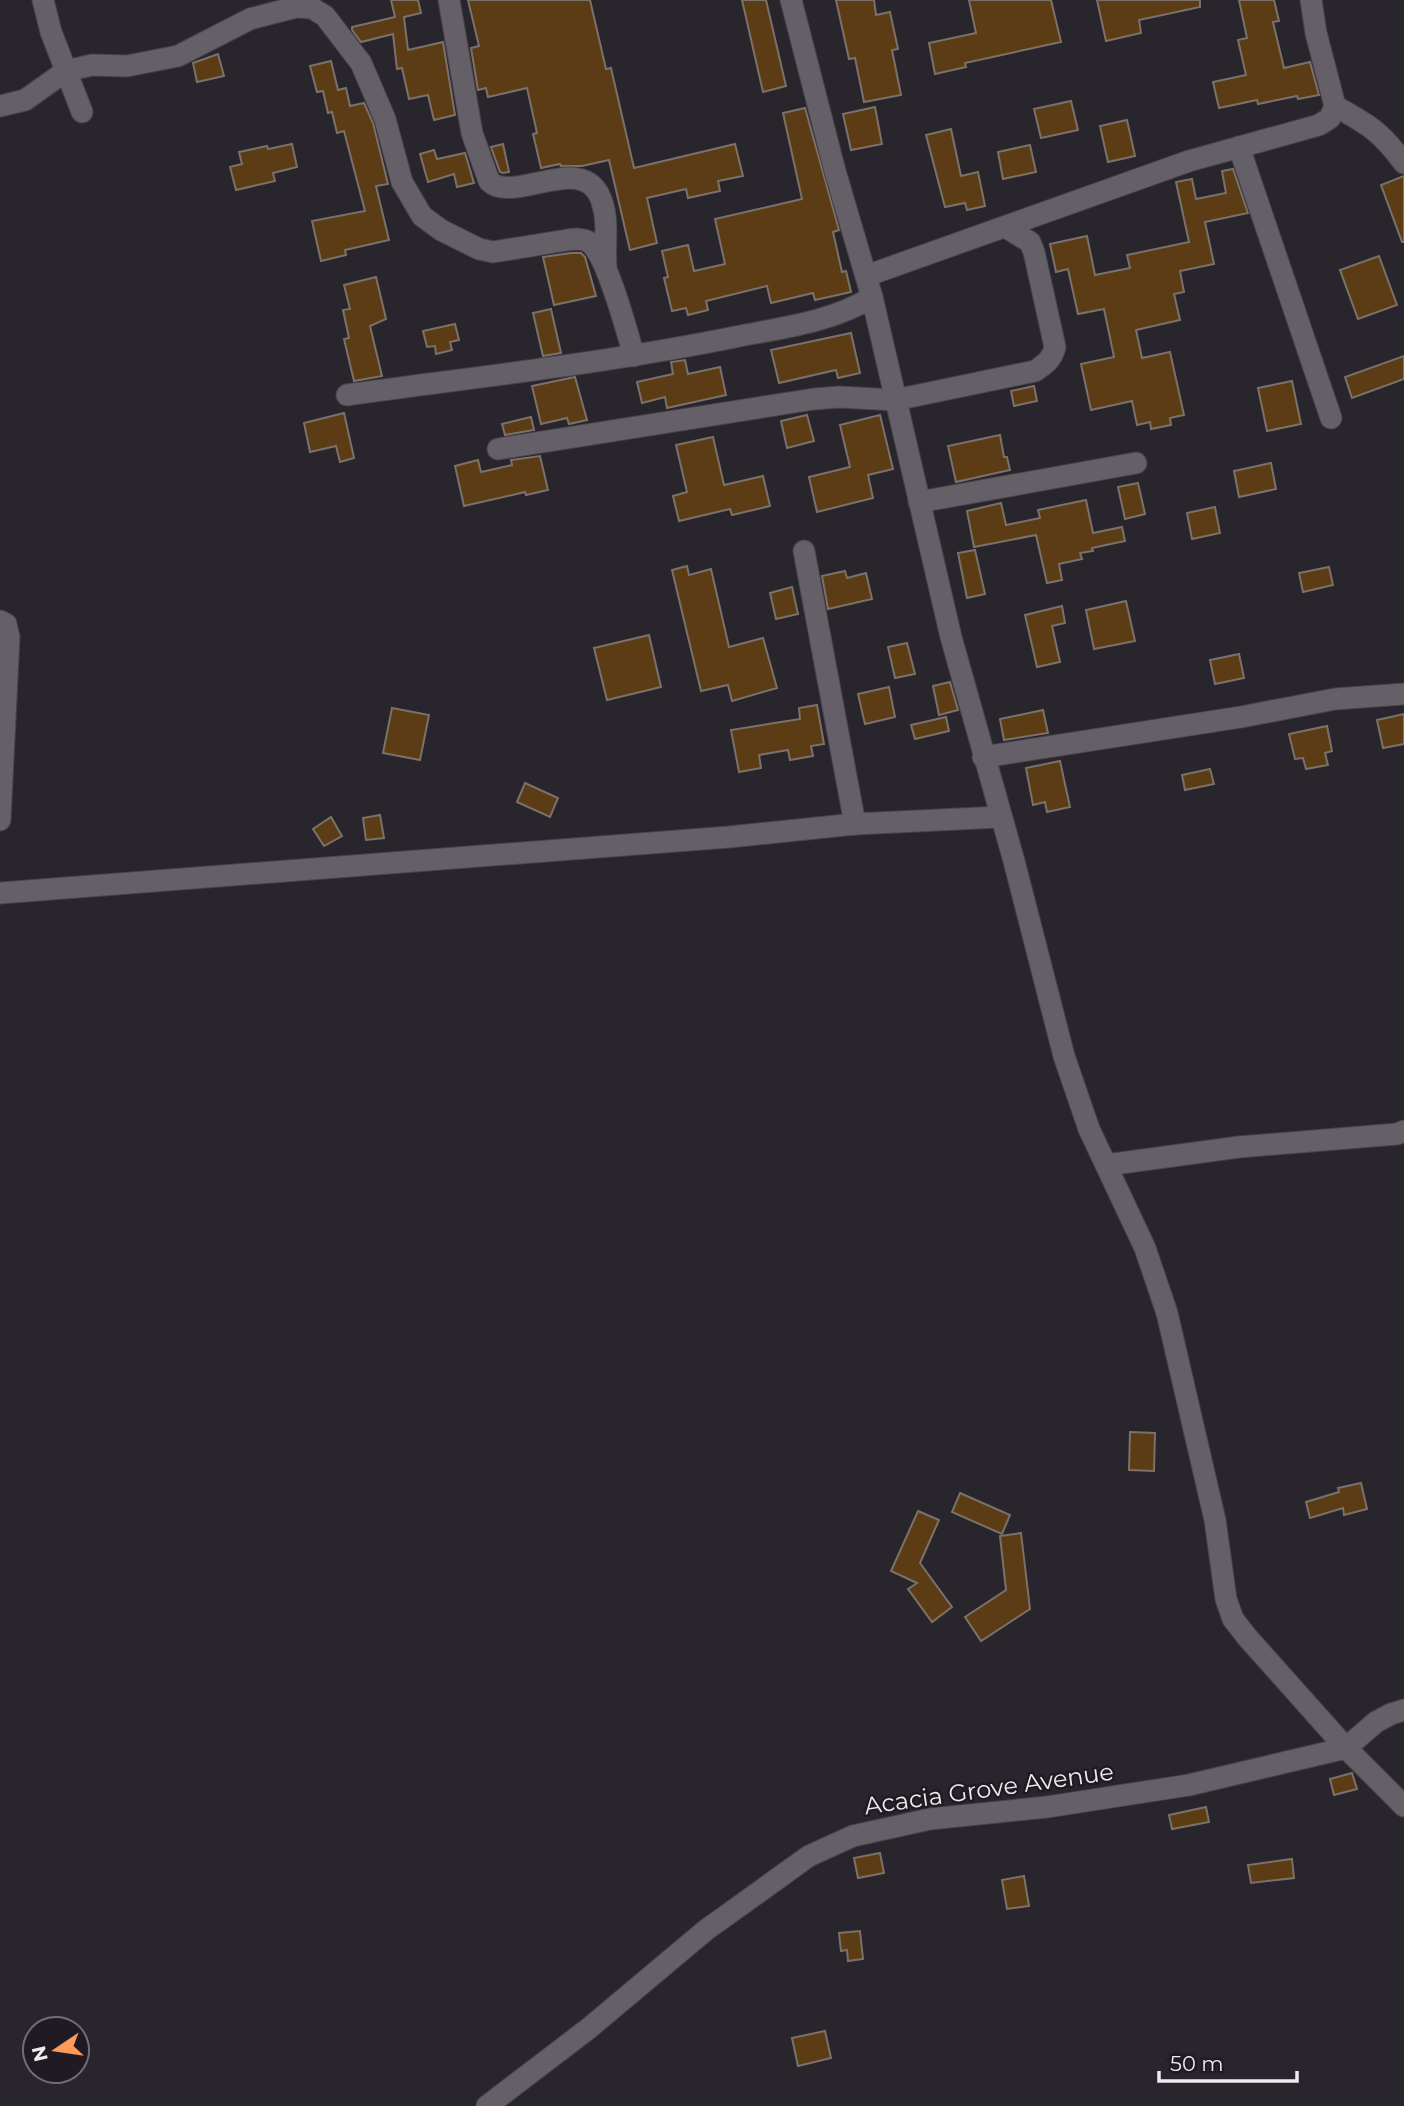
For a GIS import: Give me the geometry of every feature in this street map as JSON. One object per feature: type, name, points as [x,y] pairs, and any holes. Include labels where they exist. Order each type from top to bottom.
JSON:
[{"type":"street","points":[[43,0],[51,32],[82,112]]},
{"type":"street","points":[[449,0],[472,133],[489,181],[504,189],[561,178],[580,180],[594,186],[602,199],[606,216],[606,268]]},
{"type":"street","points":[[791,0],[835,171],[869,287],[951,637],[1014,861],[1064,1056],[1089,1129],[1145,1248],[1167,1313],[1215,1520],[1226,1599],[1233,1619],[1346,1748],[1404,1806]]},
{"type":"street","points":[[347,396],[634,356],[815,320],[860,304],[869,287],[1007,228],[1189,161],[1319,125],[1330,118],[1335,106],[1316,33],[1311,0]]},
{"type":"street","points":[[0,106],[25,100],[66,71],[92,65],[134,65],[178,56],[250,19],[296,7],[312,8],[325,16],[361,63],[385,119],[402,182],[422,216],[480,249],[493,252],[567,240],[587,241],[606,268],[634,356]]},
{"type":"street","points":[[1335,106],[1373,128],[1386,139],[1404,163]]},
{"type":"street","points":[[1239,148],[1331,418]]},
{"type":"street","points":[[498,449],[814,399],[839,397],[895,400],[1035,371],[1053,356],[1055,347],[1030,242],[1007,228]]},
{"type":"street","points":[[919,502],[1136,463]]},
{"type":"street","points":[[804,551],[855,824]]},
{"type":"street","points":[[0,621],[6,625],[9,637],[0,820]]},
{"type":"street","points":[[984,757],[1241,718],[1335,699],[1404,694]]},
{"type":"street","points":[[0,893],[729,837],[855,824],[1000,817]]},
{"type":"street","points":[[1106,1166],[1239,1147],[1397,1134],[1404,1131]]},
{"type":"street","name":"Acacia Grove Avenue","points":[[487,2106],[589,2029],[706,1930],[808,1856],[853,1836],[930,1819],[1046,1807],[1189,1785],[1346,1748],[1376,1722],[1404,1710]]},
{"type":"building","points":[[391,0],[418,0],[421,13],[404,17],[408,50],[443,42],[455,115],[434,120],[428,95],[409,99],[402,68],[397,69],[393,34],[361,42],[352,30],[352,27],[395,17]]},
{"type":"building","points":[[468,0],[590,0],[606,69],[611,68],[634,168],[735,144],[743,176],[718,181],[720,191],[688,198],[686,189],[647,198],[657,243],[630,250],[609,160],[582,166],[560,164],[541,168],[527,88],[488,97],[486,88],[478,90],[471,48],[479,46]]},
{"type":"building","points":[[742,0],[766,0],[786,86],[763,92]]},
{"type":"building","points":[[836,0],[874,0],[876,15],[890,12],[898,49],[892,50],[901,95],[864,102],[855,58],[849,59]]},
{"type":"building","points":[[969,0],[1051,0],[1061,42],[965,63],[966,67],[935,74],[929,43],[976,33]]},
{"type":"building","points":[[1097,0],[1200,0],[1200,7],[1139,20],[1141,33],[1106,41]]},
{"type":"building","points":[[1239,0],[1274,0],[1279,21],[1273,22],[1284,68],[1310,62],[1319,95],[1298,99],[1297,96],[1258,104],[1257,100],[1219,108],[1213,82],[1246,75],[1238,40],[1247,38]]},
{"type":"building","points":[[218,54],[224,76],[197,82],[193,63]]},
{"type":"building","points":[[331,61],[338,90],[346,88],[350,106],[364,103],[373,123],[388,184],[376,186],[389,240],[345,250],[346,255],[321,261],[312,221],[365,211],[344,131],[337,133],[332,112],[328,113],[323,91],[317,92],[310,66]]},
{"type":"building","points":[[1071,101],[1078,130],[1041,138],[1034,109]]},
{"type":"building","points":[[875,107],[882,144],[851,150],[843,114]]},
{"type":"building","points":[[805,108],[839,230],[833,232],[842,272],[846,271],[851,292],[815,300],[813,293],[771,303],[767,286],[706,301],[708,310],[688,315],[686,308],[672,311],[664,278],[668,277],[662,251],[688,245],[694,271],[725,264],[715,219],[802,199],[783,113]]},
{"type":"building","points":[[1127,120],[1135,156],[1108,162],[1100,126]]},
{"type":"building","points":[[951,129],[961,176],[978,172],[985,206],[967,210],[965,203],[945,207],[926,135]]},
{"type":"building","points":[[292,144],[297,167],[273,173],[275,181],[236,190],[230,167],[242,164],[239,152]]},
{"type":"building","points":[[503,144],[509,172],[503,173],[500,172],[491,147]]},
{"type":"building","points":[[1030,145],[1036,172],[1003,179],[998,152]]},
{"type":"building","points":[[434,150],[437,159],[465,153],[474,183],[457,187],[454,174],[428,182],[420,154]]},
{"type":"building","points":[[1233,169],[1248,213],[1205,222],[1214,264],[1180,271],[1184,292],[1174,294],[1180,320],[1136,330],[1142,358],[1170,352],[1184,415],[1170,418],[1171,425],[1151,429],[1150,422],[1137,425],[1132,401],[1091,410],[1081,364],[1114,357],[1104,309],[1078,314],[1068,269],[1056,272],[1050,244],[1087,236],[1095,275],[1130,268],[1127,255],[1189,242],[1176,182],[1192,179],[1196,199],[1226,193],[1222,171]]},
{"type":"building","points":[[1404,176],[1404,242],[1402,242],[1381,185]]},
{"type":"building","points":[[581,253],[585,257],[596,296],[554,305],[543,257]]},
{"type":"building","points":[[1379,256],[1397,305],[1358,319],[1340,270]]},
{"type":"building","points":[[376,277],[386,319],[370,326],[382,376],[354,381],[344,339],[349,338],[343,310],[350,309],[344,285]]},
{"type":"building","points":[[551,309],[561,353],[543,356],[533,313]]},
{"type":"building","points":[[455,324],[459,340],[450,342],[452,350],[436,354],[435,346],[427,347],[423,331]]},
{"type":"building","points":[[851,333],[860,373],[838,378],[836,370],[779,383],[771,350]]},
{"type":"building","points":[[1404,356],[1404,379],[1352,398],[1345,377]]},
{"type":"building","points":[[685,360],[688,374],[720,367],[726,395],[667,408],[665,397],[642,403],[637,382],[673,374],[671,362]]},
{"type":"building","points":[[575,377],[587,420],[569,424],[567,418],[541,424],[532,386]]},
{"type":"building","points":[[1292,381],[1301,424],[1267,431],[1258,388]]},
{"type":"building","points":[[1034,386],[1037,401],[1014,406],[1011,391]]},
{"type":"building","points":[[344,413],[354,458],[340,462],[336,446],[310,452],[304,423]]},
{"type":"building","points":[[807,415],[814,441],[787,448],[781,421]]},
{"type":"building","points":[[880,415],[893,469],[868,475],[873,498],[817,512],[809,477],[850,467],[840,425]]},
{"type":"building","points":[[531,417],[534,430],[505,435],[502,424]]},
{"type":"building","points":[[1000,435],[1004,457],[1007,457],[1010,470],[956,482],[948,446]]},
{"type":"building","points":[[713,437],[724,485],[763,476],[770,506],[732,515],[730,509],[679,521],[673,496],[687,492],[676,445]]},
{"type":"building","points":[[540,456],[548,490],[526,495],[525,492],[464,506],[455,466],[478,460],[481,472],[512,465],[511,460]]},
{"type":"building","points":[[1271,463],[1276,489],[1239,497],[1234,471]]},
{"type":"building","points":[[1138,483],[1145,514],[1125,519],[1118,487]]},
{"type":"building","points":[[1086,500],[1093,533],[1122,527],[1125,541],[1092,548],[1093,551],[1080,553],[1082,559],[1059,564],[1062,580],[1047,583],[1036,535],[974,547],[967,511],[1001,503],[1006,525],[1040,518],[1038,510]]},
{"type":"building","points":[[1215,507],[1220,533],[1192,539],[1187,513]]},
{"type":"building","points":[[975,550],[985,594],[967,598],[958,553]]},
{"type":"building","points":[[687,566],[689,575],[711,569],[729,647],[763,638],[777,688],[732,701],[728,685],[701,691],[672,570]]},
{"type":"building","points":[[1329,567],[1333,585],[1303,592],[1299,573]]},
{"type":"building","points":[[845,571],[847,578],[866,573],[872,599],[828,609],[822,576]]},
{"type":"building","points":[[792,587],[798,614],[776,619],[770,593]]},
{"type":"building","points":[[1126,601],[1135,641],[1094,649],[1086,610]]},
{"type":"building","points":[[1062,606],[1065,623],[1052,626],[1060,662],[1037,667],[1025,615]]},
{"type":"building","points":[[649,635],[661,687],[607,700],[594,648]]},
{"type":"building","points":[[907,643],[915,674],[895,678],[888,647]]},
{"type":"building","points":[[1239,654],[1244,678],[1215,684],[1210,660]]},
{"type":"building","points":[[950,682],[958,710],[939,715],[933,686]]},
{"type":"building","points":[[889,687],[895,717],[865,724],[858,694]]},
{"type":"building","points":[[817,705],[824,744],[811,746],[813,756],[790,760],[788,750],[759,755],[761,768],[739,772],[731,730],[800,719],[799,708]]},
{"type":"building","points":[[392,708],[429,715],[420,760],[383,753]]},
{"type":"building","points":[[1043,710],[1048,733],[1004,740],[1000,719]]},
{"type":"building","points":[[1404,714],[1404,744],[1383,748],[1377,720]]},
{"type":"building","points":[[946,717],[949,731],[915,739],[911,725]]},
{"type":"building","points":[[1327,726],[1332,751],[1325,753],[1328,765],[1306,769],[1303,758],[1295,759],[1289,734]]},
{"type":"building","points":[[1060,761],[1070,807],[1047,812],[1045,802],[1033,805],[1026,768]]},
{"type":"building","points":[[1210,769],[1214,784],[1185,790],[1182,775]]},
{"type":"building","points":[[525,783],[558,798],[550,817],[517,802]]},
{"type":"building","points":[[380,815],[384,838],[366,840],[363,818]]},
{"type":"building","points":[[331,817],[342,836],[324,846],[313,829]]},
{"type":"building","points":[[1130,1432],[1155,1433],[1154,1471],[1129,1470]]},
{"type":"building","points":[[1361,1483],[1367,1509],[1344,1515],[1343,1508],[1310,1518],[1306,1502],[1339,1492],[1338,1488]]},
{"type":"building","points":[[960,1493],[1010,1515],[1002,1534],[952,1512]]},
{"type":"building","points":[[918,1511],[939,1520],[920,1563],[952,1607],[932,1622],[908,1589],[917,1583],[891,1571]]},
{"type":"building","points":[[1021,1533],[1030,1609],[981,1641],[965,1617],[1006,1590],[1000,1536]]},
{"type":"building","points":[[1352,1773],[1357,1789],[1334,1795],[1330,1779]]},
{"type":"building","points":[[1206,1807],[1209,1822],[1172,1829],[1169,1815]]},
{"type":"building","points":[[880,1853],[884,1873],[858,1878],[854,1858]]},
{"type":"building","points":[[1292,1859],[1294,1878],[1251,1883],[1248,1865]]},
{"type":"building","points":[[1024,1876],[1029,1906],[1007,1909],[1002,1880]]},
{"type":"building","points":[[860,1931],[863,1959],[848,1961],[847,1950],[841,1951],[839,1933]]},
{"type":"building","points":[[825,2031],[831,2058],[798,2066],[792,2038]]}]
